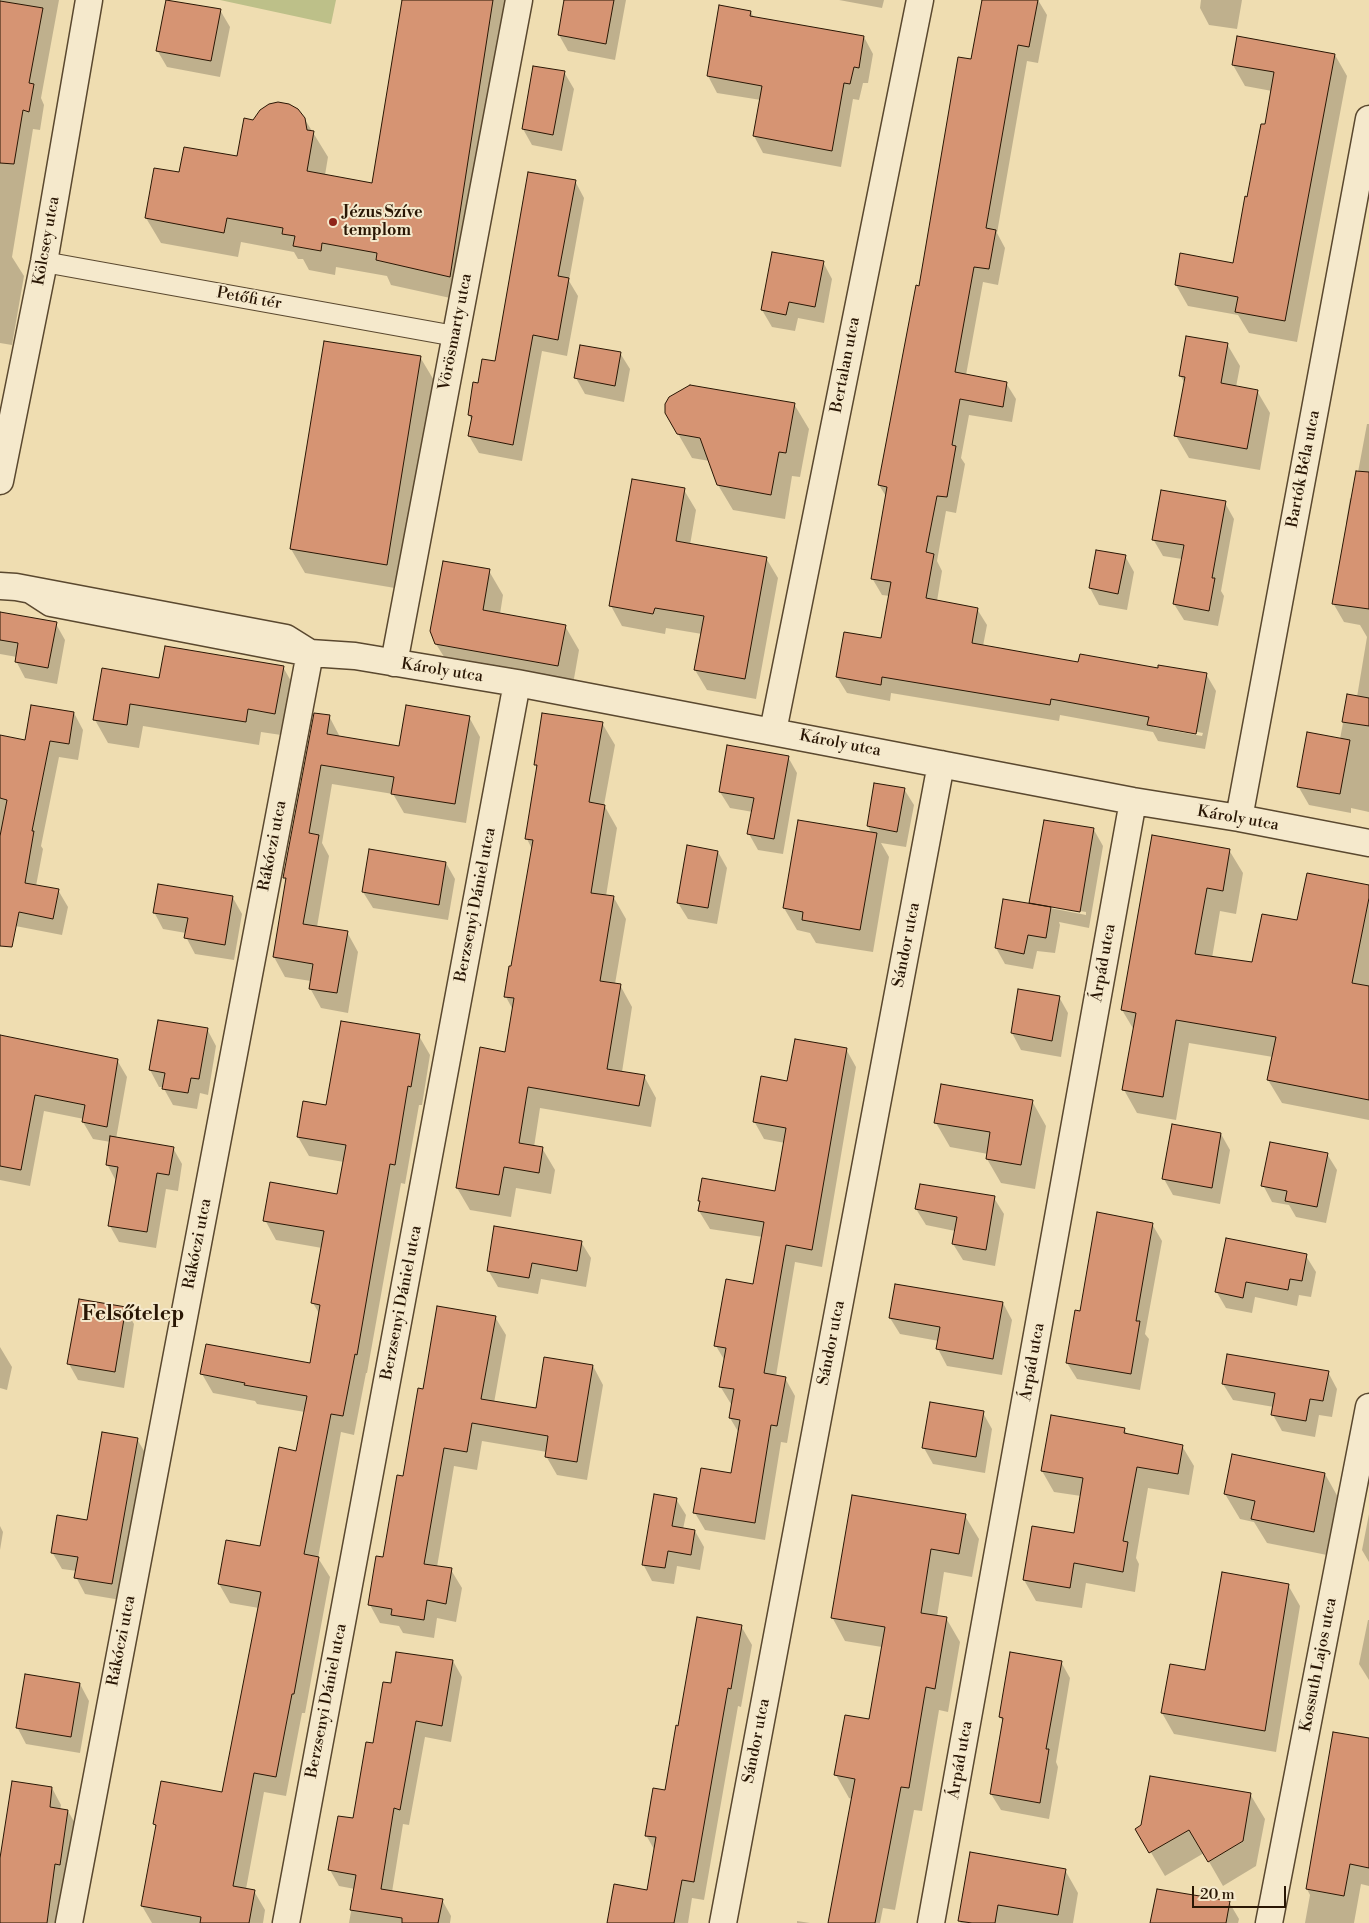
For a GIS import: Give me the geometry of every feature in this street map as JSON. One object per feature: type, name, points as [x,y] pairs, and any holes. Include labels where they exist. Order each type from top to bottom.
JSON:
[{"type":"street","name":"Kölcsey utca","points":[[0,482],[44,262],[89,0]]},
{"type":"street","name":"Vörösmarty utca","points":[[394,663],[519,0]]},
{"type":"street","name":"Bertalan utca","points":[[773,731],[920,0]]},
{"type":"street","name":"Bartók Béla utca","points":[[1239,818],[1369,120]]},
{"type":"street","name":"Petőfi tér","points":[[44,262],[455,336]]},
{"type":"street","name":"Károly utca","points":[[0,586],[31,590],[51,603],[310,653],[355,656],[517,683],[1134,801],[1239,818],[1369,843]]},
{"type":"street","name":"Rákóczi utca","points":[[69,1923],[310,653]]},
{"type":"street","name":"Berzsenyi Dániel utca","points":[[286,1923],[517,683]]},
{"type":"street","name":"Sándor utca","points":[[723,1923],[941,764]]},
{"type":"street","name":"Árpád utca","points":[[931,1923],[1134,801]]},
{"type":"street","name":"Kossuth Lajos utca","points":[[1269,1923],[1369,1406]]},
{"type":"green space","points":[[220,0],[336,0],[331,24]]},
{"type":"building","points":[[166,0],[221,9],[211,61],[156,51]]},
{"type":"building","points":[[402,0],[493,0],[450,277],[376,260],[377,253],[322,243],[321,251],[293,246],[295,236],[282,234],[283,228],[227,218],[224,233],[145,218],[154,168],[179,172],[184,147],[237,156],[244,118],[253,120],[260,110],[269,104],[278,102],[289,104],[298,109],[305,118],[307,130],[314,131],[307,171],[372,183]]},
{"type":"building","points":[[564,0],[614,0],[606,44],[558,35]]},
{"type":"building","points":[[982,0],[1038,0],[1029,47],[1018,45],[986,228],[996,230],[989,269],[974,267],[955,372],[1007,382],[1003,407],[960,399],[952,445],[956,446],[947,497],[937,496],[926,552],[934,554],[926,598],[978,608],[972,643],[1078,662],[1080,654],[1158,668],[1158,665],[1207,673],[1196,734],[1147,725],[1149,717],[1051,699],[1050,705],[882,677],[881,685],[836,677],[844,632],[881,638],[891,582],[871,579],[887,487],[878,485],[916,285],[919,286],[958,57],[971,59]]},
{"type":"building","points":[[0,1],[43,8],[29,83],[34,84],[29,112],[23,110],[14,164],[0,163]]},
{"type":"building","points":[[719,5],[751,11],[750,16],[864,36],[859,68],[854,67],[850,84],[844,83],[832,151],[753,136],[762,86],[707,76]]},
{"type":"building","points":[[1237,36],[1335,54],[1285,321],[1235,312],[1238,297],[1175,285],[1180,253],[1233,263],[1245,196],[1247,197],[1261,124],[1265,124],[1274,72],[1232,65]]},
{"type":"building","points":[[533,66],[565,71],[553,135],[522,129]]},
{"type":"building","points":[[528,172],[576,180],[558,276],[569,278],[558,340],[533,335],[513,445],[468,436],[472,416],[468,415],[473,382],[478,383],[482,359],[495,361]]},
{"type":"building","points":[[772,252],[824,261],[815,307],[789,302],[786,315],[761,310]]},
{"type":"building","points":[[1186,336],[1228,343],[1221,383],[1258,390],[1247,449],[1174,436],[1185,377],[1179,376]]},
{"type":"building","points":[[324,341],[421,356],[387,565],[290,549]]},
{"type":"building","points":[[580,345],[621,352],[615,386],[574,378]]},
{"type":"building","points":[[690,385],[795,403],[786,453],[779,452],[771,495],[717,485],[700,438],[677,434],[665,413],[665,404],[669,397]]},
{"type":"building","points":[[1356,471],[1369,472],[1369,609],[1332,604]]},
{"type":"building","points":[[632,479],[685,488],[676,541],[767,557],[745,679],[694,670],[704,616],[655,608],[653,614],[609,606]]},
{"type":"building","points":[[1161,490],[1226,501],[1212,578],[1215,578],[1209,611],[1173,604],[1184,545],[1152,540]]},
{"type":"building","points":[[1096,550],[1126,555],[1118,594],[1089,588]]},
{"type":"building","points":[[443,561],[490,569],[483,610],[566,625],[558,666],[435,644],[430,631]]},
{"type":"building","points":[[0,612],[57,622],[48,668],[15,662],[18,643],[0,640]]},
{"type":"building","points":[[165,646],[284,666],[275,714],[248,709],[246,722],[130,704],[127,725],[93,720],[102,668],[159,678]]},
{"type":"building","points":[[1347,694],[1369,698],[1369,726],[1342,722]]},
{"type":"building","points":[[31,705],[74,712],[69,744],[50,741],[32,831],[34,831],[25,883],[59,889],[53,919],[19,912],[12,947],[0,946],[0,836],[7,800],[0,798],[0,735],[25,740]]},
{"type":"building","points":[[406,705],[470,716],[455,804],[391,794],[394,777],[321,765],[309,833],[319,835],[303,924],[348,931],[337,993],[309,989],[313,964],[273,957],[286,878],[283,878],[314,713],[330,715],[327,734],[399,746]]},
{"type":"building","points":[[542,713],[603,722],[589,802],[605,805],[591,893],[614,896],[600,981],[621,984],[607,1069],[645,1075],[639,1106],[528,1087],[519,1143],[543,1147],[539,1173],[504,1167],[499,1195],[456,1188],[480,1047],[505,1052],[514,998],[504,997],[533,840],[525,839],[537,765],[534,765]]},
{"type":"building","points":[[1307,732],[1350,740],[1340,794],[1297,787]]},
{"type":"building","points":[[727,745],[789,756],[774,839],[747,834],[754,798],[719,792]]},
{"type":"building","points":[[874,783],[905,788],[897,832],[867,826]]},
{"type":"building","points":[[798,820],[877,833],[860,930],[802,920],[803,912],[783,908]]},
{"type":"building","points":[[1044,820],[1094,828],[1080,912],[1029,903]]},
{"type":"building","points":[[1152,835],[1230,849],[1223,891],[1207,888],[1195,954],[1252,962],[1262,914],[1297,920],[1307,873],[1369,885],[1369,898],[1352,983],[1369,986],[1369,1100],[1267,1080],[1276,1037],[1176,1020],[1163,1097],[1122,1090],[1136,1013],[1121,1010]]},
{"type":"building","points":[[687,845],[718,851],[708,908],[677,903]]},
{"type":"building","points":[[369,849],[446,862],[439,905],[362,892]]},
{"type":"building","points":[[158,884],[233,896],[225,945],[184,938],[188,918],[153,913]]},
{"type":"building","points":[[1003,899],[1051,907],[1046,938],[1028,935],[1024,954],[995,948]]},
{"type":"building","points":[[1018,989],[1060,996],[1052,1041],[1011,1033]]},
{"type":"building","points":[[158,1020],[208,1028],[199,1079],[191,1078],[188,1093],[162,1089],[165,1073],[149,1070]]},
{"type":"building","points":[[341,1021],[420,1034],[411,1087],[408,1086],[395,1165],[390,1164],[357,1355],[355,1354],[343,1416],[331,1414],[304,1554],[319,1557],[294,1694],[292,1694],[276,1777],[254,1773],[233,1886],[255,1890],[249,1923],[200,1923],[201,1917],[141,1906],[156,1825],[153,1824],[161,1781],[222,1792],[261,1592],[218,1584],[226,1540],[260,1546],[279,1447],[296,1451],[307,1396],[244,1385],[245,1383],[200,1374],[206,1344],[310,1363],[320,1305],[311,1303],[324,1231],[263,1221],[270,1182],[337,1194],[346,1145],[297,1137],[303,1101],[326,1105]]},
{"type":"building","points":[[0,1035],[118,1059],[107,1127],[82,1122],[85,1105],[35,1095],[21,1170],[0,1166]]},
{"type":"building","points":[[795,1039],[847,1048],[812,1250],[786,1245],[764,1373],[786,1377],[777,1426],[771,1425],[755,1523],[693,1513],[701,1468],[731,1473],[740,1420],[729,1418],[734,1389],[719,1387],[726,1348],[714,1346],[726,1279],[753,1284],[764,1222],[698,1211],[700,1201],[698,1201],[702,1178],[775,1191],[786,1128],[753,1122],[761,1076],[787,1081]]},
{"type":"building","points":[[941,1084],[1033,1100],[1021,1165],[986,1159],[990,1132],[934,1123]]},
{"type":"building","points":[[1172,1124],[1221,1133],[1212,1188],[1162,1179]]},
{"type":"building","points":[[110,1136],[174,1147],[169,1175],[157,1173],[147,1232],[108,1226],[118,1167],[106,1165]]},
{"type":"building","points":[[1270,1142],[1328,1153],[1317,1207],[1285,1201],[1287,1191],[1261,1186]]},
{"type":"building","points":[[920,1184],[995,1196],[986,1250],[952,1244],[957,1217],[915,1209]]},
{"type":"building","points":[[1097,1212],[1153,1223],[1136,1321],[1140,1321],[1131,1374],[1066,1363],[1075,1310],[1080,1311]]},
{"type":"building","points":[[494,1226],[582,1241],[577,1271],[532,1263],[529,1278],[487,1271]]},
{"type":"building","points":[[1226,1238],[1307,1254],[1302,1281],[1290,1279],[1288,1290],[1246,1282],[1243,1298],[1215,1292]]},
{"type":"building","points":[[895,1284],[1003,1302],[993,1359],[936,1349],[940,1327],[889,1318]]},
{"type":"building","points":[[79,1299],[126,1307],[115,1372],[67,1364]]},
{"type":"building","points":[[437,1306],[496,1316],[481,1399],[536,1408],[544,1357],[593,1365],[577,1462],[545,1457],[548,1436],[472,1423],[467,1452],[444,1448],[424,1564],[452,1568],[446,1604],[427,1600],[424,1620],[391,1615],[392,1609],[368,1605],[376,1556],[383,1557],[397,1475],[403,1476],[418,1388],[423,1389]]},
{"type":"building","points":[[1227,1354],[1329,1371],[1323,1401],[1310,1399],[1306,1421],[1271,1415],[1275,1393],[1222,1384]]},
{"type":"building","points":[[930,1402],[984,1411],[976,1457],[922,1448]]},
{"type":"building","points":[[1051,1415],[1125,1428],[1124,1433],[1183,1445],[1178,1474],[1137,1467],[1123,1541],[1128,1542],[1123,1572],[1074,1563],[1070,1588],[1023,1580],[1032,1526],[1074,1533],[1083,1478],[1041,1471]]},
{"type":"building","points":[[102,1432],[138,1438],[112,1584],[74,1578],[78,1557],[51,1553],[57,1515],[87,1520]]},
{"type":"building","points":[[1232,1454],[1325,1473],[1314,1532],[1251,1519],[1255,1501],[1224,1494]]},
{"type":"building","points":[[654,1494],[677,1498],[672,1526],[695,1530],[691,1555],[668,1551],[665,1568],[642,1565]]},
{"type":"building","points":[[852,1495],[966,1514],[959,1554],[931,1549],[921,1613],[947,1617],[935,1689],[926,1687],[909,1788],[901,1787],[875,1923],[828,1923],[855,1779],[834,1775],[845,1715],[869,1719],[885,1627],[831,1618]]},
{"type":"building","points":[[1222,1572],[1289,1584],[1265,1731],[1161,1713],[1170,1664],[1205,1670]]},
{"type":"building","points":[[697,1617],[742,1625],[731,1689],[728,1688],[694,1882],[682,1880],[674,1923],[607,1923],[614,1884],[647,1890],[656,1837],[645,1836],[653,1788],[665,1790]]},
{"type":"building","points":[[396,1652],[453,1660],[442,1726],[416,1721],[400,1810],[394,1808],[381,1889],[443,1899],[438,1923],[402,1923],[402,1918],[350,1910],[356,1875],[328,1870],[338,1816],[353,1818],[366,1742],[373,1743],[383,1682],[391,1683]]},
{"type":"building","points":[[1010,1652],[1062,1661],[1046,1749],[1049,1749],[1040,1803],[990,1794],[1003,1718],[999,1717]]},
{"type":"building","points":[[25,1674],[80,1683],[71,1737],[16,1728]]},
{"type":"building","points":[[1333,1732],[1369,1738],[1369,1868],[1350,1864],[1344,1896],[1306,1889]]},
{"type":"building","points":[[1150,1776],[1251,1793],[1243,1841],[1208,1862],[1189,1830],[1149,1853],[1135,1829],[1141,1825]]},
{"type":"building","points":[[12,1781],[52,1787],[50,1807],[68,1810],[60,1865],[55,1864],[47,1923],[0,1923],[0,1858]]},
{"type":"building","points":[[970,1852],[1066,1869],[1058,1915],[998,1905],[995,1923],[958,1921]]},
{"type":"building","points":[[1157,1889],[1230,1901],[1226,1923],[1150,1923]]},
{"type":"place","name":"Jézus Szíve templom","points":[[333,222]]},
{"type":"district","name":"Felsőtelep","points":[[133,1315]]}]
